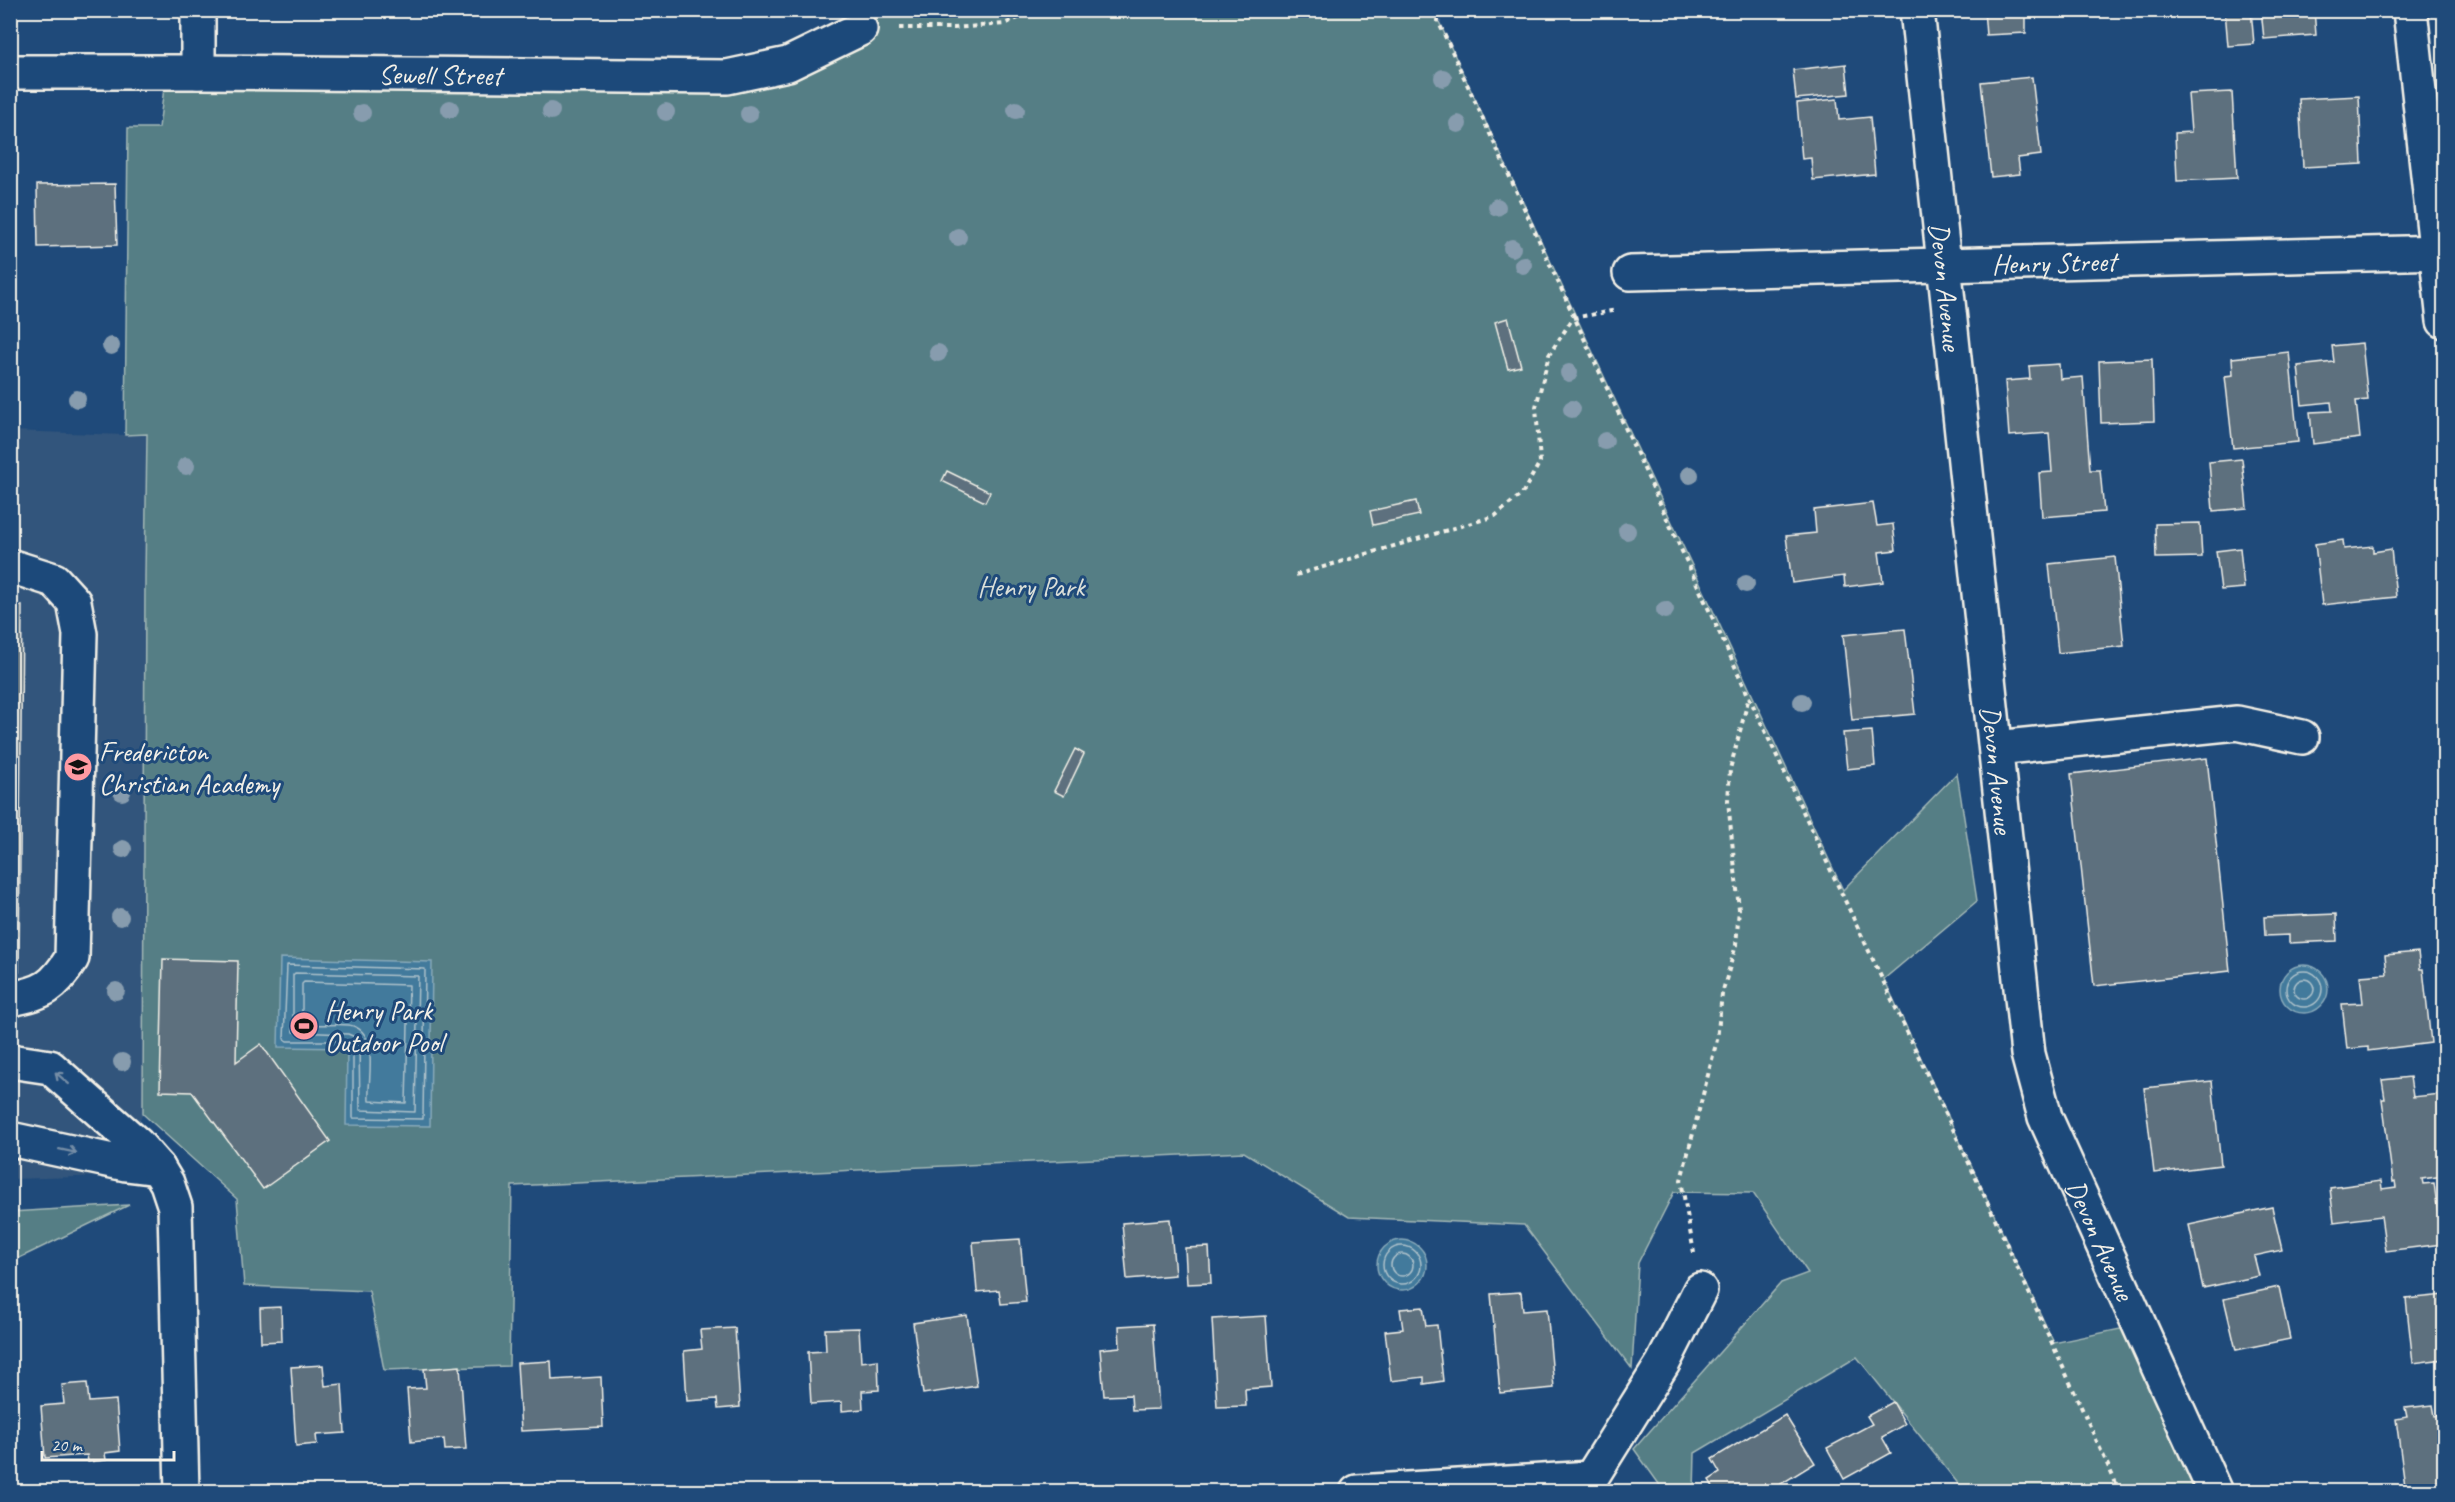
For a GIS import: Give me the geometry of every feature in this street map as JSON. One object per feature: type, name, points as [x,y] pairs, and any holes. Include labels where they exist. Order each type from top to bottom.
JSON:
[{"type":"street","points":[[198,10],[198,72]]},
{"type":"street","name":"Devon Avenue","points":[[1917,10],[2028,1054],[2045,1117],[2215,1491]]},
{"type":"street","points":[[2410,10],[2441,252],[2445,321]]},
{"type":"street","name":"Sewell Street","points":[[10,72],[727,77],[788,64],[861,28]]},
{"type":"street","name":"Henry Street","points":[[1629,273],[2441,252]]},
{"type":"street","points":[[10,566],[54,580],[74,602],[80,634],[72,958],[58,981],[30,995],[10,999]]},
{"type":"street","points":[[1996,748],[2237,723],[2302,737]]},
{"type":"street","points":[[10,1061],[50,1067],[137,1144],[158,1168],[167,1183],[175,1208],[182,1491]]},
{"type":"street","points":[[10,1139],[126,1164],[158,1168]]},
{"type":"street","points":[[1357,1491],[1596,1485],[1700,1290]]},
{"type":"path","points":[[861,28],[954,28],[1004,24],[1036,10]]},
{"type":"path","points":[[1432,10],[1749,697],[1998,1224],[2120,1491]]},
{"type":"path","points":[[1296,575],[1495,516],[1522,494],[1540,462],[1536,407],[1549,355],[1574,318],[1621,310]]},
{"type":"path","points":[[1700,1290],[1681,1180],[1717,1040],[1722,994],[1736,945],[1739,909],[1728,801],[1730,769],[1749,697]]},
{"type":"shaded area","name":"Fredericton Christian Academy","points":[[11,431],[125,435],[147,433],[146,959],[143,1114],[111,1176],[11,1179]]},
{"type":"green space","name":"Henry Park","points":[[865,11],[1434,11],[1843,890],[1957,773],[1977,901],[1884,979],[2054,1343],[2139,1325],[2207,1474],[2190,1491],[1964,1491],[1857,1357],[1695,1453],[1694,1491],[1664,1491],[1634,1449],[1781,1283],[1808,1273],[1753,1193],[1674,1192],[1638,1263],[1632,1369],[1524,1225],[1349,1217],[1244,1152],[512,1186],[509,1366],[384,1370],[369,1291],[244,1286],[237,1199],[143,1114],[147,434],[125,435],[128,128],[159,128],[166,72],[727,77],[860,29]]},
{"type":"green space","points":[[129,1205],[11,1262],[11,1212]]},
{"type":"water","points":[[280,958],[432,962],[430,1126],[346,1125],[347,1048],[278,1047]]},
{"type":"water","points":[[2304,965],[2321,972],[2328,989],[2321,1006],[2304,1013],[2287,1006],[2280,989],[2287,972]]},
{"type":"water","points":[[1402,1240],[1420,1247],[1427,1265],[1420,1283],[1402,1290],[1384,1283],[1377,1265],[1384,1247]]},
{"type":"building","points":[[1984,10],[2026,10],[2026,33],[1986,35]]},
{"type":"building","points":[[2225,10],[2251,10],[2254,44],[2228,46]]},
{"type":"building","points":[[2261,10],[2314,10],[2316,35],[2264,39]]},
{"type":"building","points":[[1846,64],[1849,94],[1796,99],[1793,70]]},
{"type":"building","points":[[2032,77],[2041,155],[2018,158],[2020,174],[1991,177],[1981,82]]},
{"type":"building","points":[[2232,92],[2237,178],[2177,181],[2175,133],[2191,132],[2188,94]]},
{"type":"building","points":[[2359,96],[2362,164],[2303,167],[2299,99]]},
{"type":"building","points":[[1837,99],[1839,120],[1870,117],[1875,174],[1813,180],[1811,158],[1802,159],[1797,103]]},
{"type":"building","points":[[115,184],[117,245],[38,247],[37,185]]},
{"type":"building","points":[[1508,318],[1521,366],[1508,369],[1495,322]]},
{"type":"building","points":[[2362,343],[2368,400],[2356,401],[2360,438],[2313,444],[2310,412],[2332,411],[2331,402],[2302,405],[2298,366],[2334,362],[2332,346]]},
{"type":"building","points":[[2289,352],[2298,442],[2233,448],[2225,376],[2233,375],[2232,358]]},
{"type":"building","points":[[2152,359],[2154,421],[2101,423],[2099,361]]},
{"type":"building","points":[[2059,364],[2060,379],[2083,377],[2090,470],[2100,470],[2104,512],[2042,517],[2039,473],[2052,472],[2049,433],[2009,436],[2005,381],[2030,379],[2029,366]]},
{"type":"building","points":[[2242,459],[2247,508],[2213,511],[2209,462]]},
{"type":"building","points":[[947,471],[990,492],[985,502],[942,481]]},
{"type":"building","points":[[1416,501],[1419,515],[1373,525],[1370,511]]},
{"type":"building","points":[[1873,503],[1877,526],[1893,524],[1896,550],[1879,552],[1883,582],[1845,587],[1844,576],[1792,583],[1786,536],[1816,533],[1814,510]]},
{"type":"building","points":[[2200,523],[2202,557],[2156,558],[2155,524]]},
{"type":"building","points":[[2343,540],[2344,549],[2373,546],[2373,552],[2391,549],[2396,597],[2322,605],[2315,544]]},
{"type":"building","points":[[2240,548],[2244,588],[2221,590],[2216,551]]},
{"type":"building","points":[[2115,557],[2124,646],[2058,653],[2049,564]]},
{"type":"building","points":[[10,605],[22,606],[19,972],[10,972]]},
{"type":"building","points":[[1905,629],[1915,714],[1852,720],[1843,635]]},
{"type":"building","points":[[1872,731],[1875,766],[1847,769],[1843,733]]},
{"type":"building","points":[[1075,749],[1084,754],[1064,796],[1054,791]]},
{"type":"building","points":[[2207,758],[2230,971],[2094,986],[2071,774]]},
{"type":"building","points":[[2336,914],[2337,941],[2289,943],[2289,935],[2265,936],[2264,917]]},
{"type":"building","points":[[2418,952],[2420,969],[2423,969],[2431,1043],[2368,1051],[2368,1047],[2347,1049],[2342,1004],[2363,1003],[2360,976],[2387,974],[2385,955]]},
{"type":"building","points":[[163,959],[238,961],[236,1062],[261,1044],[330,1141],[263,1189],[192,1092],[160,1091]]},
{"type":"building","points":[[2410,1077],[2413,1097],[2441,1094],[2444,1125],[2444,1176],[2422,1179],[2423,1184],[2434,1183],[2442,1244],[2386,1251],[2381,1216],[2334,1222],[2330,1188],[2381,1181],[2382,1189],[2396,1187],[2395,1181],[2393,1182],[2382,1099],[2385,1099],[2382,1080]]},
{"type":"building","points":[[2212,1081],[2221,1165],[2154,1173],[2144,1088]]},
{"type":"building","points":[[2272,1207],[2282,1250],[2254,1256],[2259,1276],[2203,1288],[2189,1225]]},
{"type":"building","points":[[1170,1219],[1175,1275],[1127,1279],[1122,1223]]},
{"type":"building","points":[[1020,1239],[1026,1302],[1001,1304],[999,1290],[977,1292],[973,1242]]},
{"type":"building","points":[[1209,1247],[1211,1283],[1187,1284],[1185,1248]]},
{"type":"building","points":[[2279,1287],[2290,1339],[2236,1350],[2224,1299]]},
{"type":"building","points":[[1521,1292],[1523,1311],[1547,1309],[1554,1388],[1500,1393],[1491,1294]]},
{"type":"building","points":[[2444,1295],[2444,1359],[2413,1363],[2406,1299]]},
{"type":"building","points":[[281,1307],[282,1341],[261,1342],[260,1308]]},
{"type":"building","points":[[1423,1307],[1426,1326],[1437,1325],[1443,1381],[1424,1384],[1424,1377],[1391,1381],[1385,1331],[1403,1329],[1400,1309]]},
{"type":"building","points":[[967,1315],[977,1386],[923,1394],[913,1323]]},
{"type":"building","points":[[1266,1316],[1271,1387],[1245,1389],[1246,1406],[1217,1407],[1212,1319]]},
{"type":"building","points":[[1153,1324],[1159,1409],[1132,1410],[1131,1395],[1104,1396],[1100,1349],[1120,1347],[1119,1326]]},
{"type":"building","points":[[735,1328],[740,1407],[718,1409],[717,1399],[687,1401],[684,1351],[702,1349],[700,1330]]},
{"type":"building","points":[[859,1328],[861,1362],[878,1360],[879,1390],[862,1391],[863,1409],[842,1411],[842,1402],[811,1404],[808,1352],[826,1351],[825,1329]]},
{"type":"building","points":[[551,1361],[552,1380],[601,1377],[603,1427],[521,1431],[517,1363]]},
{"type":"building","points":[[323,1365],[325,1386],[342,1384],[345,1433],[316,1435],[317,1444],[296,1446],[291,1367]]},
{"type":"building","points":[[460,1366],[466,1449],[445,1450],[444,1439],[411,1442],[407,1389],[426,1388],[424,1369]]},
{"type":"building","points":[[87,1383],[89,1402],[116,1400],[120,1451],[105,1453],[106,1460],[88,1462],[87,1455],[45,1458],[41,1406],[64,1404],[62,1385]]},
{"type":"building","points":[[1893,1402],[1905,1424],[1882,1437],[1891,1453],[1844,1479],[1827,1448],[1872,1424],[1867,1416]]},
{"type":"building","points":[[2433,1405],[2435,1416],[2444,1415],[2444,1481],[2405,1486],[2396,1419],[2407,1417],[2405,1408]]},
{"type":"building","points":[[1785,1415],[1815,1463],[1768,1492],[1731,1492],[1730,1489],[1726,1492],[1716,1492],[1709,1480],[1720,1473],[1712,1459]]},
{"type":"place","name":"Fredericton Christian Academy","points":[[78,767]]},
{"type":"place","name":"Henry Park Outdoor Pool","points":[[304,1026]]}]
